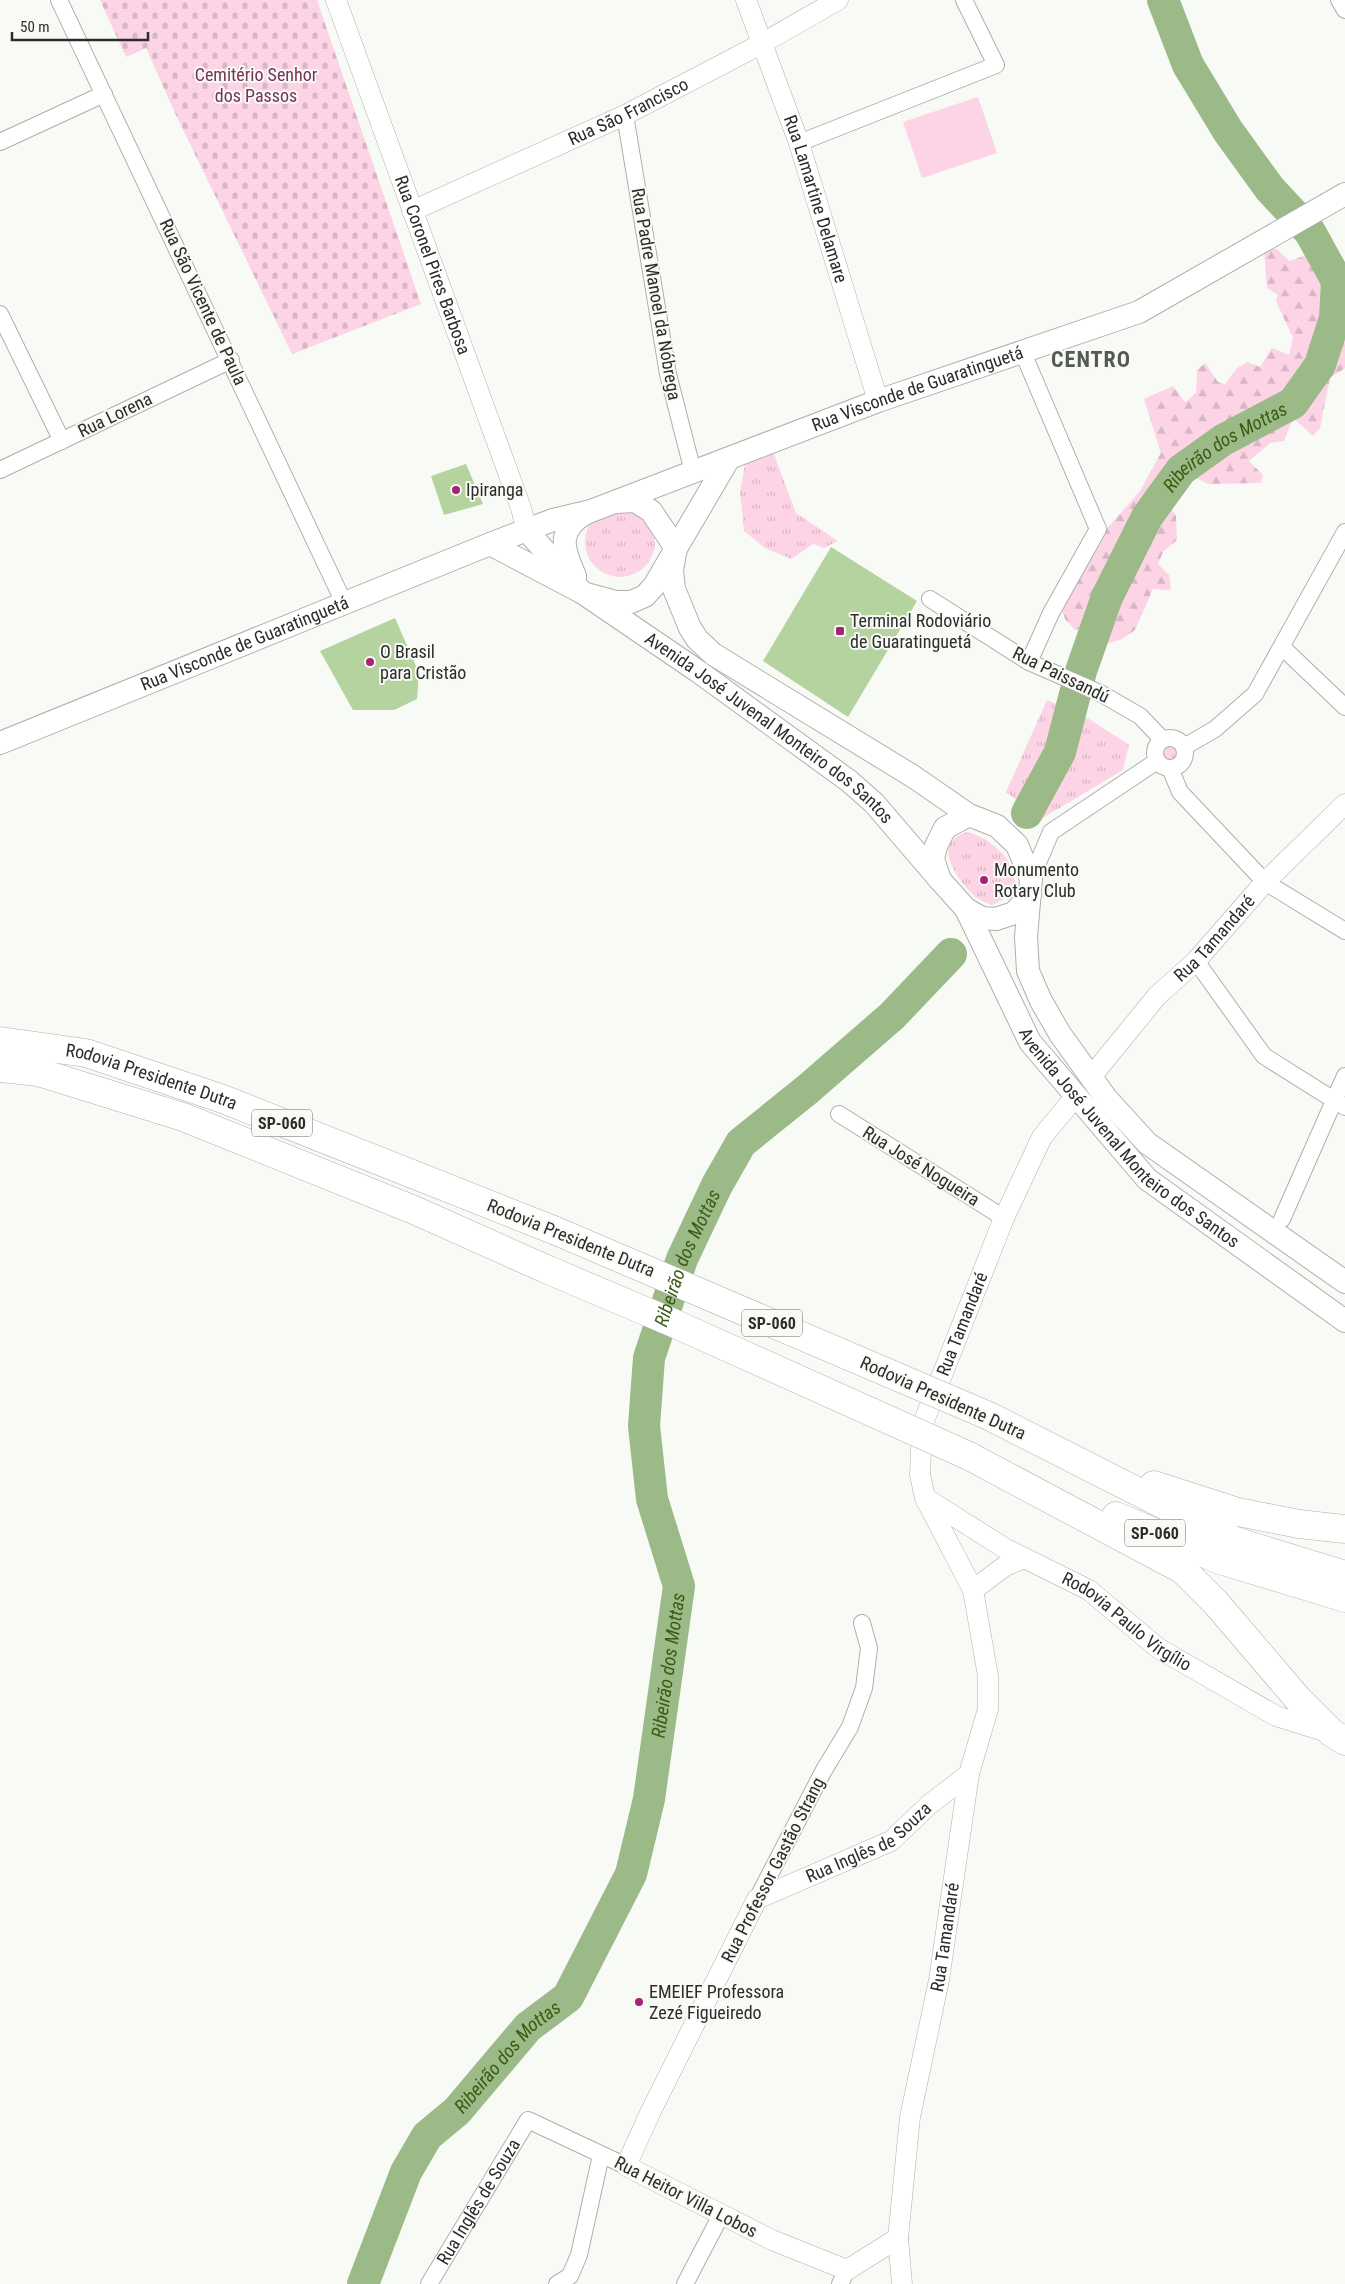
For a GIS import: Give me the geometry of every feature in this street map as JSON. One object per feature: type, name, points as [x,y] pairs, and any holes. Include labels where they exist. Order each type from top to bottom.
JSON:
[{"type":"highway","name":"Rodovia Presidente Dutra","points":[[0,1041],[86,1054],[223,1099],[556,1231],[989,1416],[1235,1541],[1345,1575]]},
{"type":"highway","name":"Rodovia Presidente Dutra","points":[[0,1068],[38,1072],[183,1117],[414,1210],[671,1322],[969,1456],[1220,1560],[1345,1598]]},
{"type":"highway","points":[[989,1416],[1145,1482],[1238,1512],[1299,1524],[1345,1529]]},
{"type":"highway","points":[[969,1456],[1183,1570],[1216,1603],[1298,1699],[1338,1737]]},
{"type":"main road","name":"Rua Visconde de Guaratinguetá","points":[[0,743],[553,520],[590,511],[728,460],[878,401],[1139,312],[1274,233],[1340,200]]},
{"type":"main road","points":[[490,544],[583,593],[616,602],[631,602],[645,596],[654,586],[728,460]]},
{"type":"main road","points":[[612,503],[634,501],[651,511],[676,548]]},
{"type":"main road","points":[[583,593],[564,552],[564,535],[574,520],[590,511]]},
{"type":"main road","points":[[527,531],[583,593]]},
{"type":"main road","name":"Avenida José Juvenal Monteiro dos Santos","points":[[676,548],[672,570],[674,590],[690,628],[697,639],[713,654],[914,777],[969,814]]},
{"type":"main road","name":"Avenida José Juvenal Monteiro dos Santos","points":[[583,593],[700,672],[849,781],[874,803],[940,880]]},
{"type":"main road","points":[[969,814],[997,826],[1017,845],[1030,887],[1014,913],[996,919],[982,918],[966,909],[940,880],[934,859],[936,846],[945,828],[969,814]]},
{"type":"main road","name":"Avenida José Juvenal Monteiro dos Santos","points":[[1030,887],[1026,937],[1028,970],[1041,1002],[1060,1034],[1106,1098],[1146,1143],[1345,1282]]},
{"type":"main road","name":"Avenida José Juvenal Monteiro dos Santos","points":[[966,909],[1030,1042],[1147,1179],[1345,1322]]},
{"type":"street","name":"Rua São Vicente de Paula","points":[[59,0],[345,604]]},
{"type":"street","name":"Rua Coronel Pires Barbosa","points":[[336,0],[518,499],[527,531]]},
{"type":"street","name":"Rua Lamartine Delamare","points":[[746,0],[799,143],[878,401]]},
{"type":"street","name":"Rua São Francisco","points":[[412,211],[625,115],[761,44],[838,0]]},
{"type":"street","points":[[799,143],[996,65],[964,0]]},
{"type":"street","points":[[1339,0],[1345,10]]},
{"type":"street","points":[[0,142],[104,94]]},
{"type":"street","name":"Rua Padre Manoel da Nóbrega","points":[[625,115],[668,374],[693,472]]},
{"type":"street","points":[[0,314],[62,441]]},
{"type":"street","points":[[1023,353],[1098,529],[1051,613],[1029,662]]},
{"type":"street","name":"Rua Lorena","points":[[0,470],[231,360]]},
{"type":"street","points":[[1184,747],[1215,729],[1255,694],[1345,532]]},
{"type":"street","name":"Rua Paissandú","points":[[930,599],[1029,662],[1100,693],[1140,716],[1162,739]]},
{"type":"street","points":[[1282,647],[1345,707]]},
{"type":"street","points":[[1030,887],[1051,832],[1163,765],[1175,767],[1183,761],[1185,752],[1184,747],[1177,739],[1162,739],[1158,742],[1154,752],[1163,765],[1180,792],[1265,882],[1345,931]]},
{"type":"street","name":"Rua Tamandaré","points":[[1091,1077],[1157,996],[1196,961],[1265,882],[1345,804]]},
{"type":"street","points":[[1196,961],[1264,1056],[1340,1103]]},
{"type":"street","points":[[1282,1219],[1340,1103],[1345,1076]]},
{"type":"street","name":"Rua Tamandaré","points":[[902,2284],[898,2238],[910,2117],[939,1980],[969,1774],[988,1710],[988,1676],[973,1590],[925,1498],[920,1475],[922,1426],[1004,1218],[1042,1137],[1076,1096]]},
{"type":"street","name":"Rua José Nogueira","points":[[839,1114],[1004,1218]]},
{"type":"street","name":"Rodovia Paulo Virgílio","points":[[925,1498],[989,1539],[1090,1590],[1158,1648],[1276,1716],[1338,1737]]},
{"type":"street","points":[[973,1590],[1005,1566],[1024,1558]]},
{"type":"street","name":"Rua Professor Gastão Strang","points":[[626,2166],[650,2113],[757,1899],[824,1770],[850,1728],[864,1688],[868,1648],[862,1623]]},
{"type":"street","name":"Rua Inglês de Souza","points":[[757,1899],[891,1841],[930,1804],[969,1774]]},
{"type":"street","name":"Rua Inglês de Souza","points":[[430,2284],[528,2120]]},
{"type":"street","name":"Rua Heitor Villa Lobos","points":[[528,2120],[626,2166],[843,2277]]},
{"type":"street","points":[[557,2284],[570,2276],[579,2255],[601,2154]]},
{"type":"street","points":[[685,2284],[721,2215]]},
{"type":"street","points":[[843,2277],[898,2238]]},
{"type":"green space","name":"Cemitério Senhor dos Passos","points":[[100,0],[317,0],[421,304],[292,354],[175,113],[146,48],[126,57]]},
{"type":"green space","points":[[978,97],[997,153],[922,178],[903,122]]},
{"type":"green space","points":[[1319,224],[1329,252],[1344,267],[1345,271],[1345,368],[1330,378],[1320,428],[1313,436],[1293,418],[1284,441],[1270,443],[1249,461],[1263,475],[1261,483],[1208,484],[1192,476],[1169,506],[1176,516],[1177,540],[1163,552],[1158,564],[1169,575],[1171,590],[1153,589],[1135,630],[1122,639],[1103,645],[1089,628],[1075,630],[1065,619],[1061,607],[1103,533],[1140,491],[1161,453],[1144,399],[1173,386],[1185,402],[1196,393],[1197,370],[1205,363],[1218,382],[1225,384],[1237,368],[1247,362],[1260,367],[1272,348],[1289,355],[1293,338],[1276,301],[1278,295],[1267,288],[1264,249],[1277,249],[1289,261],[1304,256]]},
{"type":"green space","points":[[772,449],[796,513],[838,541],[824,548],[813,544],[791,559],[765,548],[744,531],[740,492],[745,464]]},
{"type":"green space","points":[[620,507],[633,510],[645,517],[652,529],[655,542],[652,555],[645,567],[633,574],[620,577],[607,574],[595,567],[588,555],[585,542],[588,529],[595,517],[607,510]]},
{"type":"green space","points":[[1047,700],[1089,719],[1129,745],[1123,770],[1041,819],[1006,792]]},
{"type":"green space","points":[[1170,741],[1178,745],[1182,753],[1178,761],[1170,765],[1162,761],[1158,753],[1162,745]]},
{"type":"green space","points":[[966,832],[979,836],[991,843],[1010,864],[1014,876],[1013,887],[1006,897],[992,905],[979,899],[967,889],[957,875],[950,860],[948,853],[950,844]]},
{"type":"building","name":"Ipiranga","points":[[466,464],[483,504],[444,515],[431,476]]},
{"type":"building","name":"Terminal Rodoviário de Guaratinguetá","points":[[831,547],[917,601],[848,717],[763,661]]},
{"type":"building","name":"O Brasil para Cristão","points":[[395,618],[419,673],[417,699],[394,710],[353,710],[320,651]]},
{"type":"waterway","name":"Ribeirão dos Mottas","points":[[1027,813],[1060,752],[1081,671],[1107,597],[1147,517],[1181,470],[1223,440],[1293,403],[1320,365],[1335,318],[1337,281],[1310,232],[1270,189],[1228,131],[1188,65],[1163,0]]},
{"type":"waterway","name":"Ribeirão dos Mottas","points":[[363,2284],[406,2172],[427,2136],[457,2111],[528,2027],[568,1997],[631,1874],[649,1799],[679,1586],[652,1499],[644,1426],[649,1358],[682,1259],[717,1185],[741,1143],[808,1089],[892,1016],[951,954]]},
{"type":"place","name":"Ipiranga","points":[[456,490]]},
{"type":"place","name":"Terminal Rodoviário de Guaratinguetá","points":[[840,631]]},
{"type":"place","name":"O Brasil para Cristão","points":[[370,662]]},
{"type":"place","name":"Monumento Rotary Club","points":[[984,880]]},
{"type":"place","name":"EMEIEF Professora Zezé Figueiredo","points":[[639,2002]]},
{"type":"district","name":"CENTRO","points":[[1091,359]]}]
